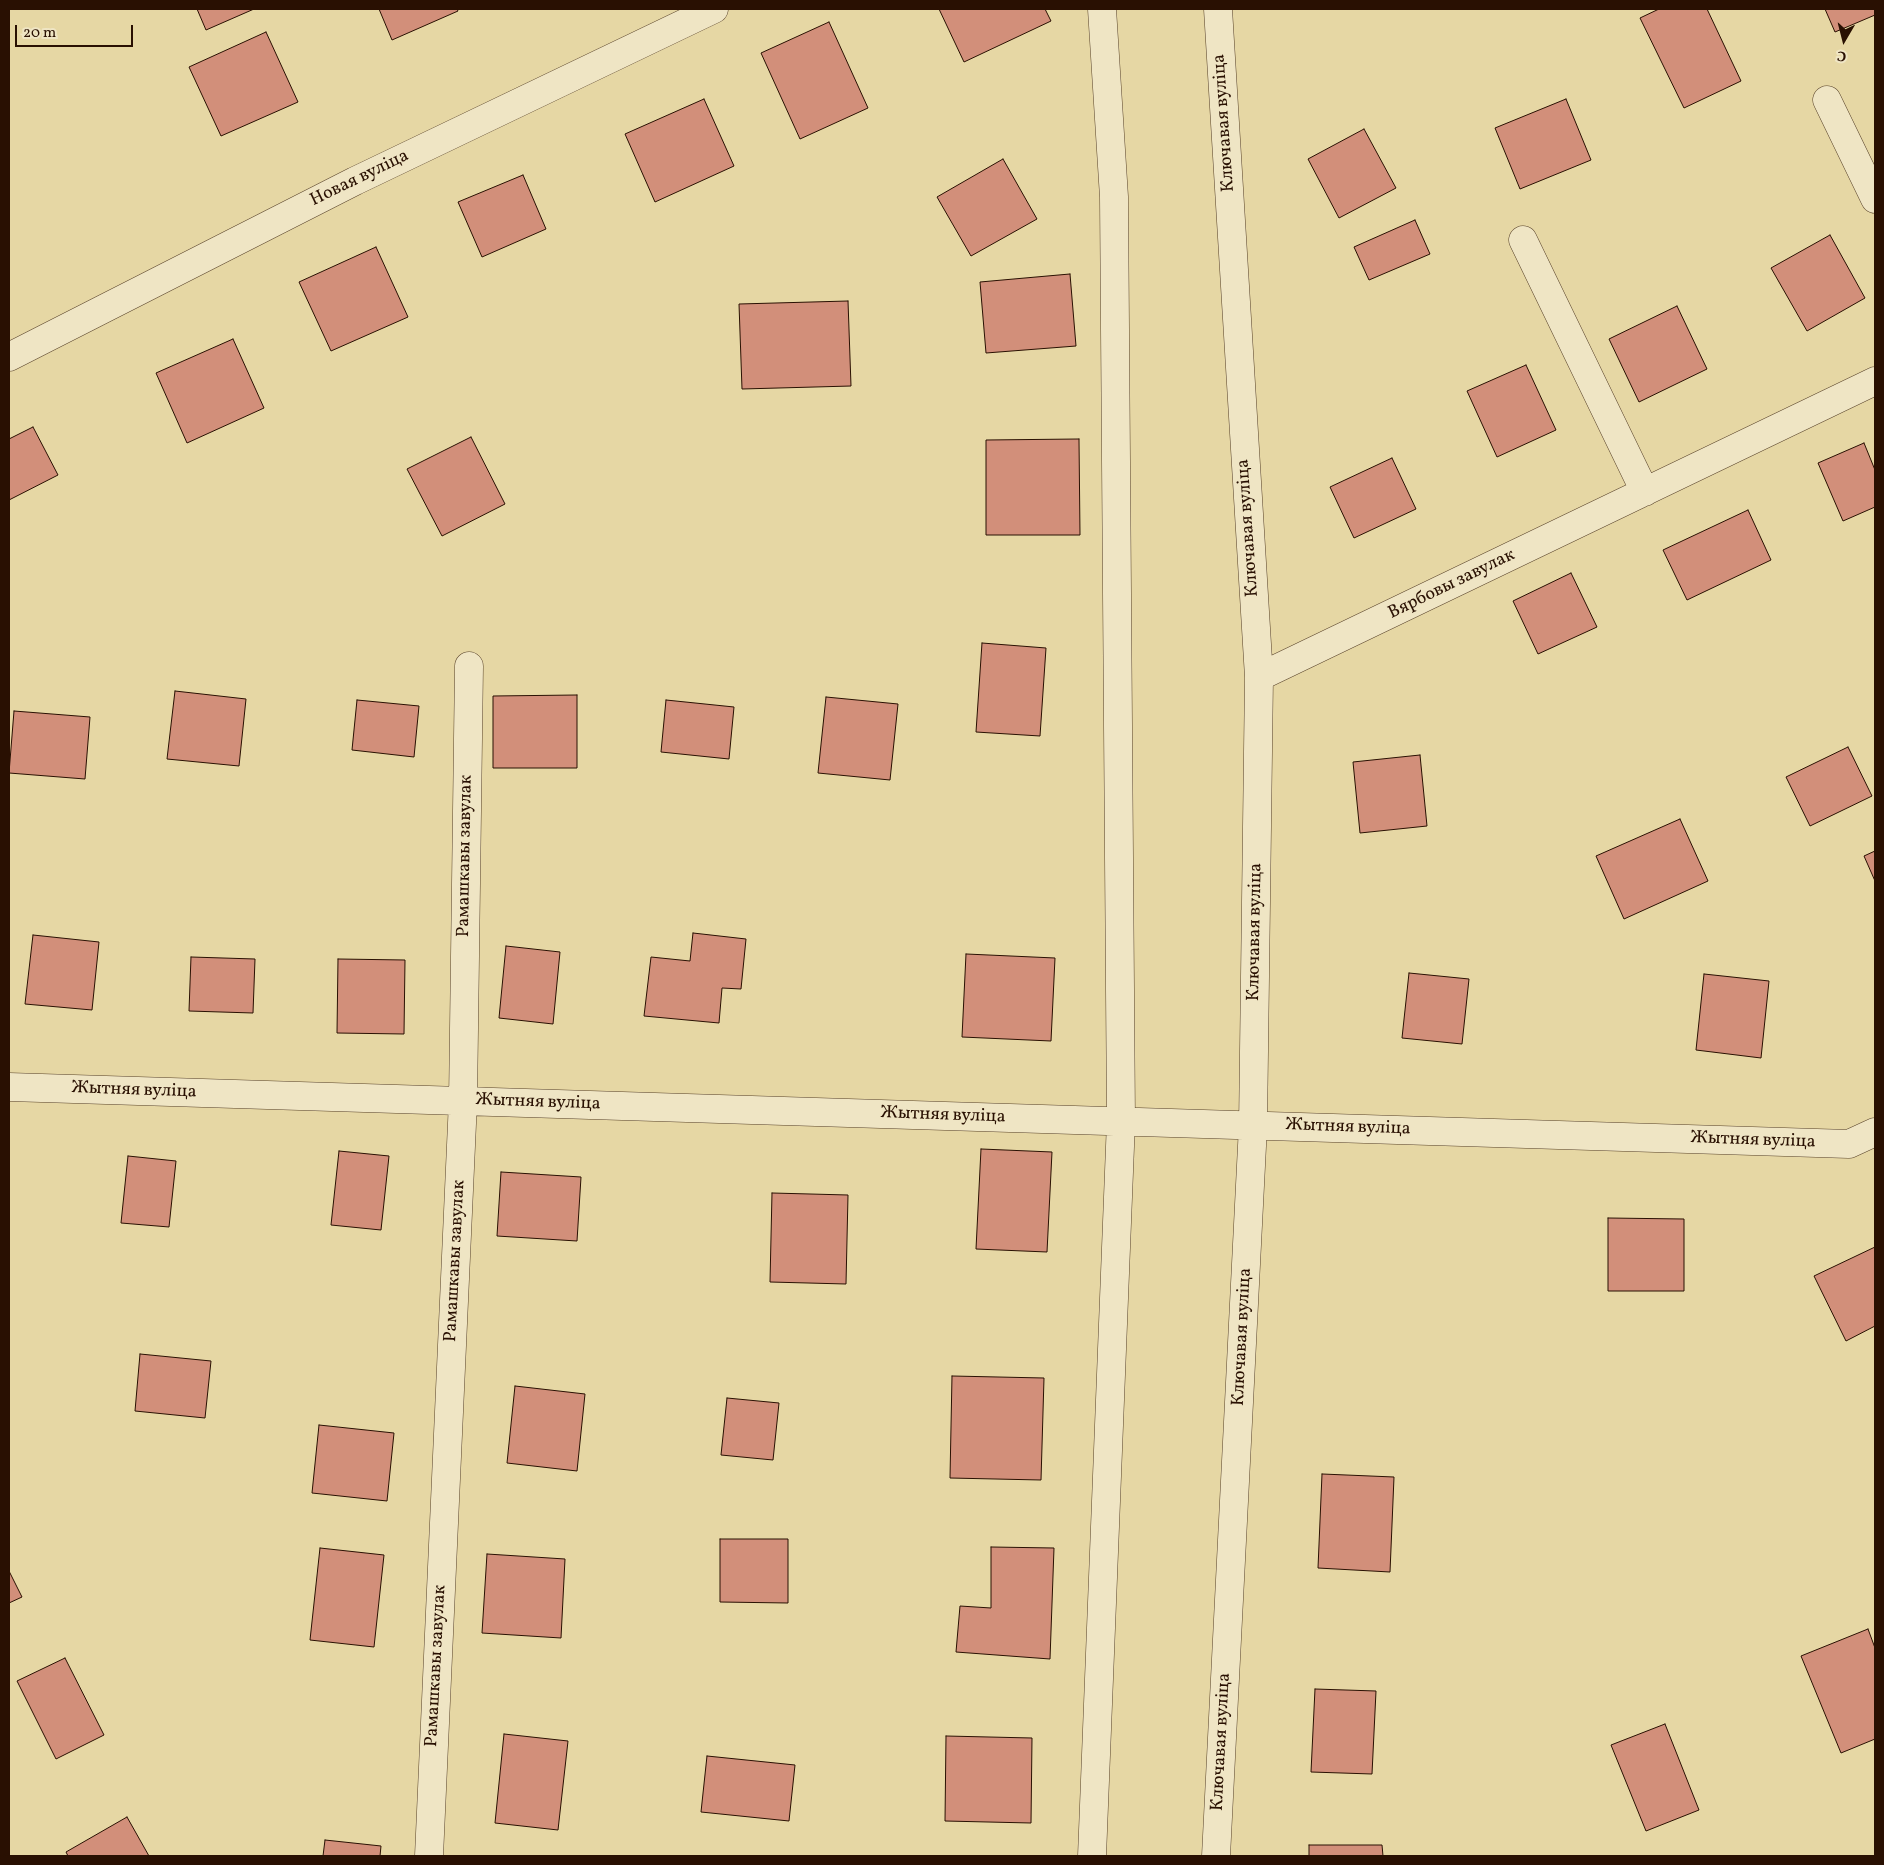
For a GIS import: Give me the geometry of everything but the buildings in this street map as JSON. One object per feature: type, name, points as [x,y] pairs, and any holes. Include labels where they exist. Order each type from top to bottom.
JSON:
[{"type":"street","name":"Новая вуліца","points":[[9,357],[356,181],[714,9]]},
{"type":"street","points":[[1092,1856],[1121,1121],[1114,196],[1102,9]]},
{"type":"street","name":"Ключавая вуліца","points":[[1216,1856],[1254,1126],[1259,678],[1218,9]]},
{"type":"street","points":[[1828,100],[1875,199]]},
{"type":"street","points":[[1523,240],[1645,492]]},
{"type":"street","name":"Вярбовы завулак","points":[[1259,678],[1875,381]]},
{"type":"street","name":"Рамашкавы завулак","points":[[429,1856],[463,1101],[469,666]]},
{"type":"street","name":"Жытняя вуліца","points":[[9,1087],[1849,1144],[1875,1132]]}]
